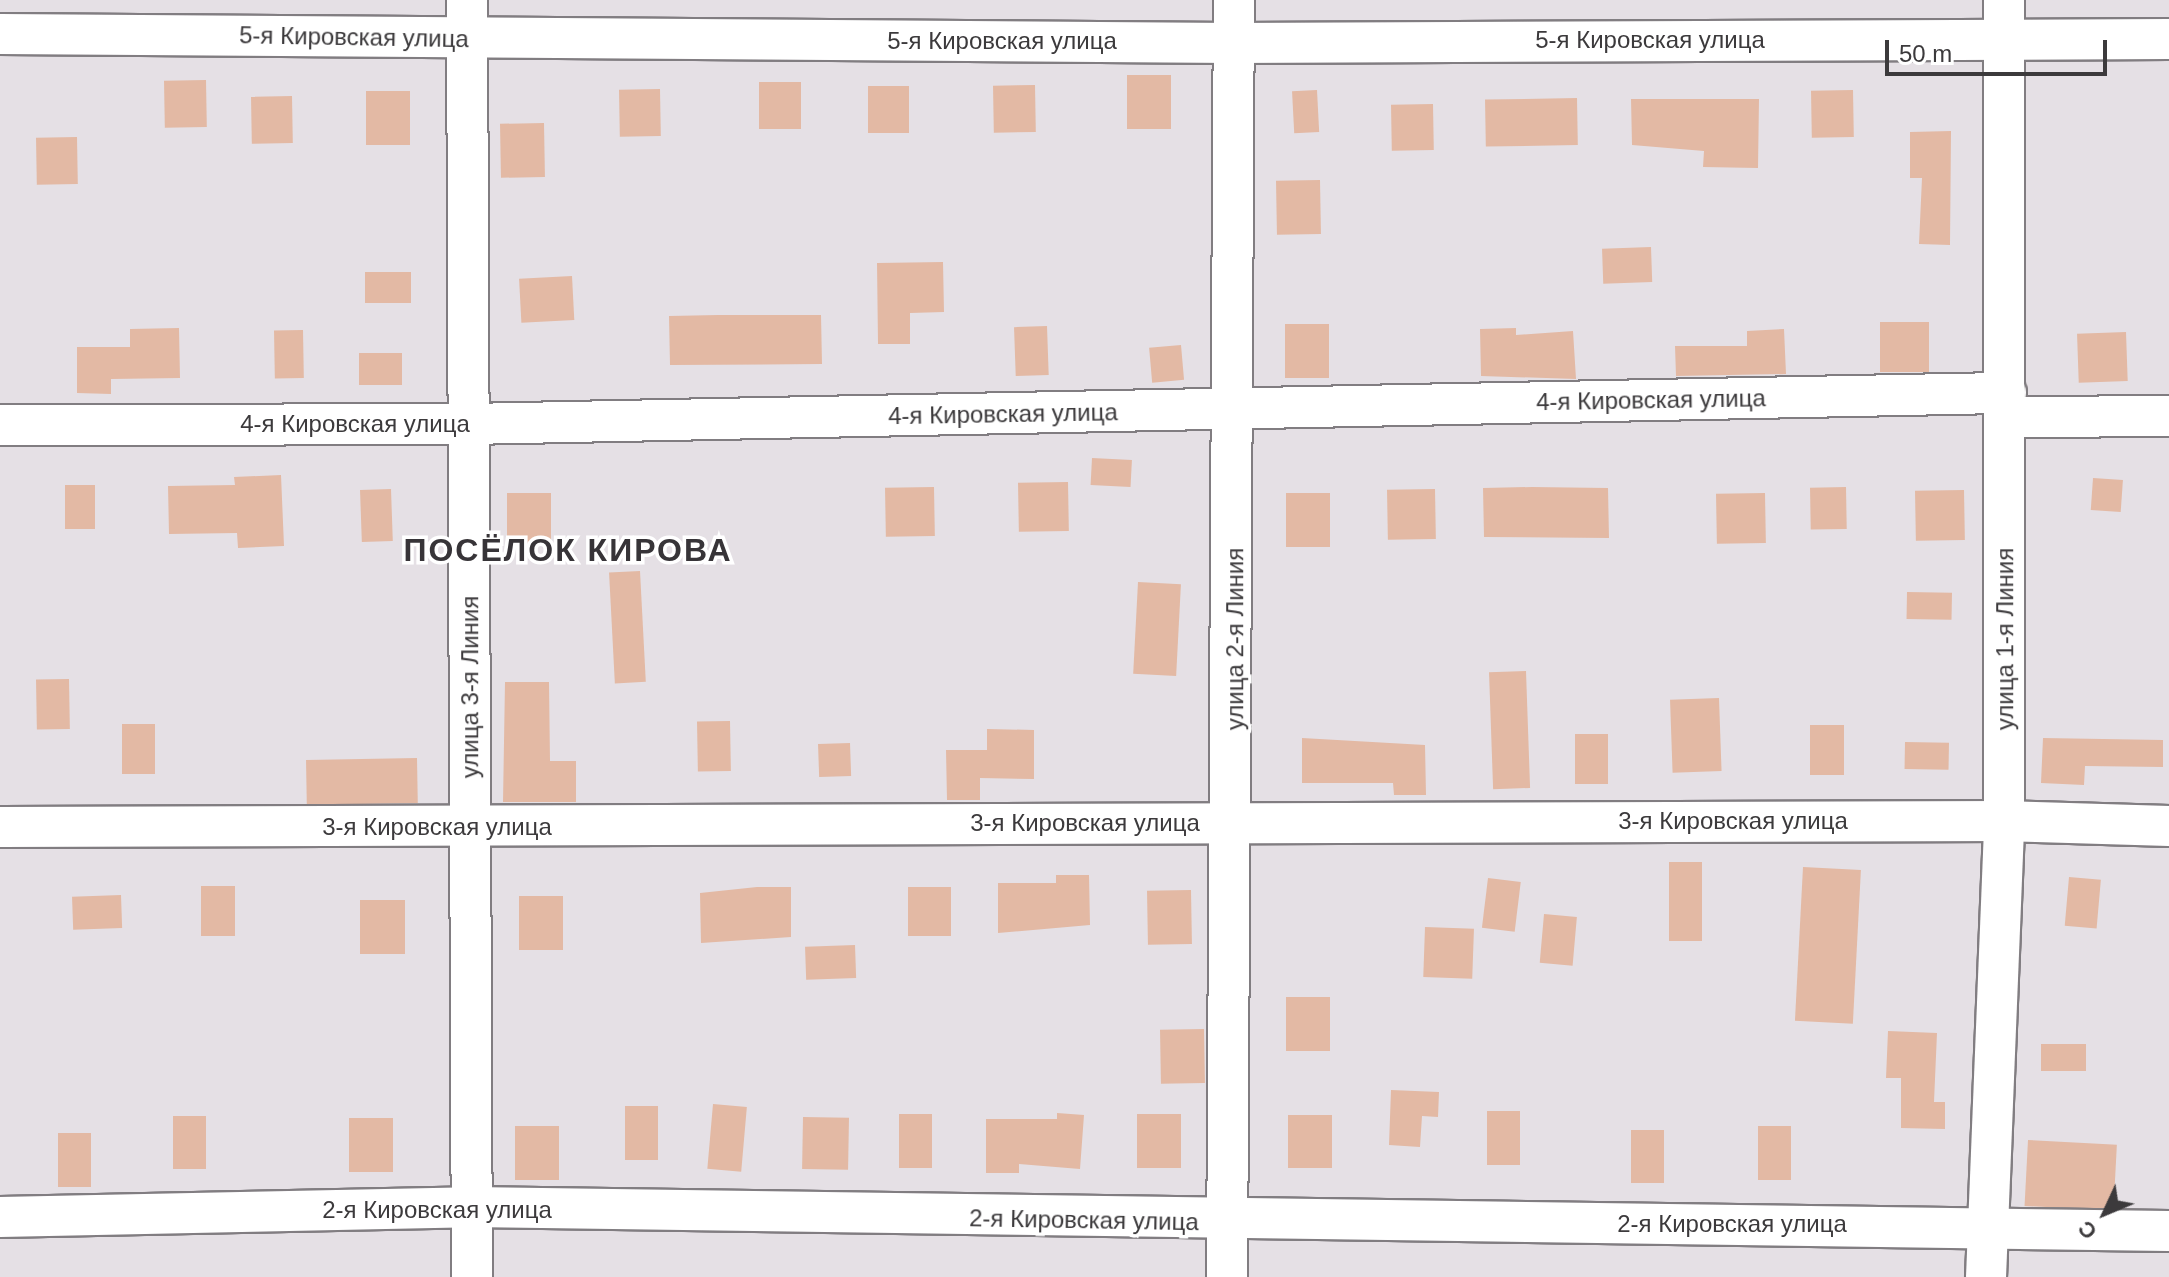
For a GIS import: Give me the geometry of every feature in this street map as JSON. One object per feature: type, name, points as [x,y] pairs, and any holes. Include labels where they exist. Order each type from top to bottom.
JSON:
[{"type":"street","name":"улица 2-я Линия","points":[[1227,1277],[1235,822],[1234,0]]},
{"type":"street","name":"5-я Кировская улица","points":[[0,34],[467,19],[1233,43],[2004,19],[2169,39]]},
{"type":"street","name":"улица 3-я Линия","points":[[467,19],[472,1277]]},
{"type":"street","name":"улица 1-я Линия","points":[[1986,1277],[2004,821],[2004,19]]},
{"type":"street","name":"4-я Кировская улица","points":[[0,425],[469,424],[1236,409],[2006,405],[2169,416]]},
{"type":"street","name":"3-я Кировская улица","points":[[0,827],[2004,821],[2169,826]]},
{"type":"street","name":"2-я Кировская улица","points":[[0,1217],[470,1207],[1226,1222],[1989,1225],[2169,1231]]},
{"type":"building","points":[[1127,75],[1171,75],[1171,129],[1127,129]]},
{"type":"building","points":[[206,80],[207,127],[165,128],[164,81]]},
{"type":"building","points":[[759,82],[801,82],[801,129],[759,129]]},
{"type":"building","points":[[1035,85],[1036,132],[994,133],[993,86]]},
{"type":"building","points":[[868,86],[909,86],[909,133],[868,133]]},
{"type":"building","points":[[660,89],[661,136],[620,137],[619,90]]},
{"type":"building","points":[[1317,90],[1319,132],[1294,133],[1292,91]]},
{"type":"building","points":[[1853,90],[1854,137],[1812,138],[1811,91]]},
{"type":"building","points":[[366,91],[410,91],[410,145],[366,145]]},
{"type":"building","points":[[292,96],[293,143],[252,144],[251,97]]},
{"type":"building","points":[[1577,98],[1578,145],[1486,147],[1485,100]]},
{"type":"building","points":[[1631,99],[1759,99],[1758,168],[1703,167],[1704,151],[1632,145]]},
{"type":"building","points":[[1433,104],[1434,150],[1392,151],[1391,105]]},
{"type":"building","points":[[544,123],[545,177],[501,178],[500,124]]},
{"type":"building","points":[[1951,131],[1950,245],[1919,244],[1922,178],[1910,178],[1910,132]]},
{"type":"building","points":[[77,137],[78,184],[37,185],[36,138]]},
{"type":"building","points":[[1320,180],[1321,234],[1277,235],[1276,181]]},
{"type":"building","points":[[1651,247],[1652,282],[1603,284],[1602,249]]},
{"type":"building","points":[[943,262],[944,312],[910,313],[910,344],[878,344],[877,263]]},
{"type":"building","points":[[365,272],[411,272],[411,303],[365,303]]},
{"type":"building","points":[[572,276],[574,320],[521,323],[519,279]]},
{"type":"building","points":[[821,315],[822,364],[670,365],[669,316]]},
{"type":"building","points":[[1880,322],[1929,322],[1929,372],[1880,372]]},
{"type":"building","points":[[1285,324],[1329,324],[1329,378],[1285,378]]},
{"type":"building","points":[[1047,326],[1049,375],[1016,376],[1014,327]]},
{"type":"building","points":[[179,328],[180,378],[111,379],[111,394],[77,393],[77,347],[130,347],[130,329]]},
{"type":"building","points":[[1516,328],[1516,335],[1573,331],[1576,379],[1481,376],[1480,329]]},
{"type":"building","points":[[1784,329],[1786,374],[1676,376],[1675,346],[1747,346],[1747,331]]},
{"type":"building","points":[[303,330],[304,378],[275,378],[274,331]]},
{"type":"building","points":[[2126,332],[2128,381],[2079,383],[2077,334]]},
{"type":"building","points":[[1181,345],[1184,380],[1152,383],[1149,348]]},
{"type":"building","points":[[359,353],[402,353],[402,385],[359,385]]},
{"type":"building","points":[[1092,458],[1132,460],[1131,487],[1091,485]]},
{"type":"building","points":[[281,475],[284,546],[238,548],[237,533],[169,534],[168,486],[235,485],[234,477]]},
{"type":"building","points":[[2093,478],[2123,480],[2121,512],[2091,510]]},
{"type":"building","points":[[1068,482],[1069,531],[1019,532],[1018,483]]},
{"type":"building","points":[[65,485],[95,485],[95,529],[65,529]]},
{"type":"building","points":[[934,487],[935,536],[886,537],[885,488]]},
{"type":"building","points":[[1846,487],[1847,529],[1811,530],[1810,488]]},
{"type":"building","points":[[1483,488],[1608,488],[1609,538],[1484,537]]},
{"type":"building","points":[[391,489],[393,541],[362,542],[360,490]]},
{"type":"building","points":[[1435,489],[1436,539],[1388,540],[1387,490]]},
{"type":"building","points":[[1964,490],[1965,540],[1916,541],[1915,491]]},
{"type":"building","points":[[507,493],[551,493],[551,546],[507,546]]},
{"type":"building","points":[[1286,493],[1330,493],[1330,547],[1286,547]]},
{"type":"building","points":[[1765,493],[1766,543],[1717,544],[1716,494]]},
{"type":"building","points":[[640,571],[646,682],[615,683],[609,573]]},
{"type":"building","points":[[1138,582],[1181,584],[1176,676],[1133,674]]},
{"type":"building","points":[[1907,592],[1952,593],[1952,620],[1907,619]]},
{"type":"building","points":[[1526,671],[1530,788],[1493,789],[1489,672]]},
{"type":"building","points":[[69,679],[70,729],[37,730],[36,680]]},
{"type":"building","points":[[505,682],[549,682],[550,761],[576,761],[576,802],[503,802]]},
{"type":"building","points":[[1719,698],[1722,771],[1673,773],[1670,700]]},
{"type":"building","points":[[730,721],[731,771],[698,772],[697,722]]},
{"type":"building","points":[[122,724],[155,724],[155,774],[122,774]]},
{"type":"building","points":[[1810,725],[1844,725],[1844,775],[1810,775]]},
{"type":"building","points":[[987,729],[1034,730],[1034,779],[980,778],[980,800],[947,800],[946,750],[987,750]]},
{"type":"building","points":[[1575,734],[1608,734],[1608,784],[1575,784]]},
{"type":"building","points":[[1302,738],[1425,745],[1426,795],[1394,795],[1393,783],[1302,783]]},
{"type":"building","points":[[2043,738],[2163,740],[2163,767],[2085,766],[2084,785],[2041,783]]},
{"type":"building","points":[[1905,742],[1949,743],[1949,770],[1905,769]]},
{"type":"building","points":[[850,743],[851,776],[819,777],[818,744]]},
{"type":"building","points":[[417,758],[418,803],[307,805],[306,760]]},
{"type":"building","points":[[1669,862],[1702,862],[1702,941],[1669,941]]},
{"type":"building","points":[[1803,867],[1861,870],[1853,1024],[1795,1021]]},
{"type":"building","points":[[1056,875],[1089,875],[1090,925],[998,933],[998,883],[1056,883]]},
{"type":"building","points":[[2069,877],[2101,880],[2097,929],[2065,926]]},
{"type":"building","points":[[1488,878],[1521,882],[1515,932],[1482,928]]},
{"type":"building","points":[[201,886],[235,886],[235,936],[201,936]]},
{"type":"building","points":[[791,887],[791,937],[701,943],[700,893]]},
{"type":"building","points":[[908,887],[951,887],[951,936],[908,936]]},
{"type":"building","points":[[1191,890],[1192,944],[1148,945],[1147,891]]},
{"type":"building","points":[[121,895],[122,928],[73,930],[72,897]]},
{"type":"building","points":[[519,896],[563,896],[563,950],[519,950]]},
{"type":"building","points":[[360,900],[405,900],[405,954],[360,954]]},
{"type":"building","points":[[1544,914],[1577,917],[1573,966],[1540,963]]},
{"type":"building","points":[[1425,927],[1474,929],[1472,979],[1423,977]]},
{"type":"building","points":[[855,945],[856,978],[806,980],[805,947]]},
{"type":"building","points":[[1286,997],[1330,997],[1330,1051],[1286,1051]]},
{"type":"building","points":[[1204,1029],[1205,1083],[1161,1084],[1160,1030]]},
{"type":"building","points":[[1888,1031],[1937,1033],[1934,1102],[1945,1102],[1945,1129],[1901,1128],[1901,1078],[1886,1078]]},
{"type":"building","points":[[2041,1044],[2086,1044],[2086,1071],[2041,1071]]},
{"type":"building","points":[[1391,1090],[1439,1092],[1438,1117],[1422,1116],[1420,1147],[1389,1145]]},
{"type":"building","points":[[713,1104],[747,1107],[741,1172],[707,1169]]},
{"type":"building","points":[[625,1106],[658,1106],[658,1160],[625,1160]]},
{"type":"building","points":[[1487,1111],[1520,1111],[1520,1165],[1487,1165]]},
{"type":"building","points":[[1057,1113],[1084,1115],[1080,1169],[1019,1164],[1019,1173],[986,1173],[986,1119],[1057,1119]]},
{"type":"building","points":[[899,1114],[932,1114],[932,1168],[899,1168]]},
{"type":"building","points":[[1137,1114],[1181,1114],[1181,1168],[1137,1168]]},
{"type":"building","points":[[1288,1115],[1332,1115],[1332,1168],[1288,1168]]},
{"type":"building","points":[[173,1116],[206,1116],[206,1169],[173,1169]]},
{"type":"building","points":[[803,1117],[849,1118],[848,1170],[802,1169]]},
{"type":"building","points":[[349,1118],[393,1118],[393,1172],[349,1172]]},
{"type":"building","points":[[515,1126],[559,1126],[559,1180],[515,1180]]},
{"type":"building","points":[[1758,1126],[1791,1126],[1791,1180],[1758,1180]]},
{"type":"building","points":[[1631,1130],[1664,1130],[1664,1183],[1631,1183]]},
{"type":"building","points":[[58,1133],[91,1133],[91,1187],[58,1187]]},
{"type":"building","points":[[2028,1140],[2117,1145],[2113,1211],[2025,1206]]},
{"type":"district","name":"ПОСЁЛОК КИРОВА","points":[[568,550]]}]
